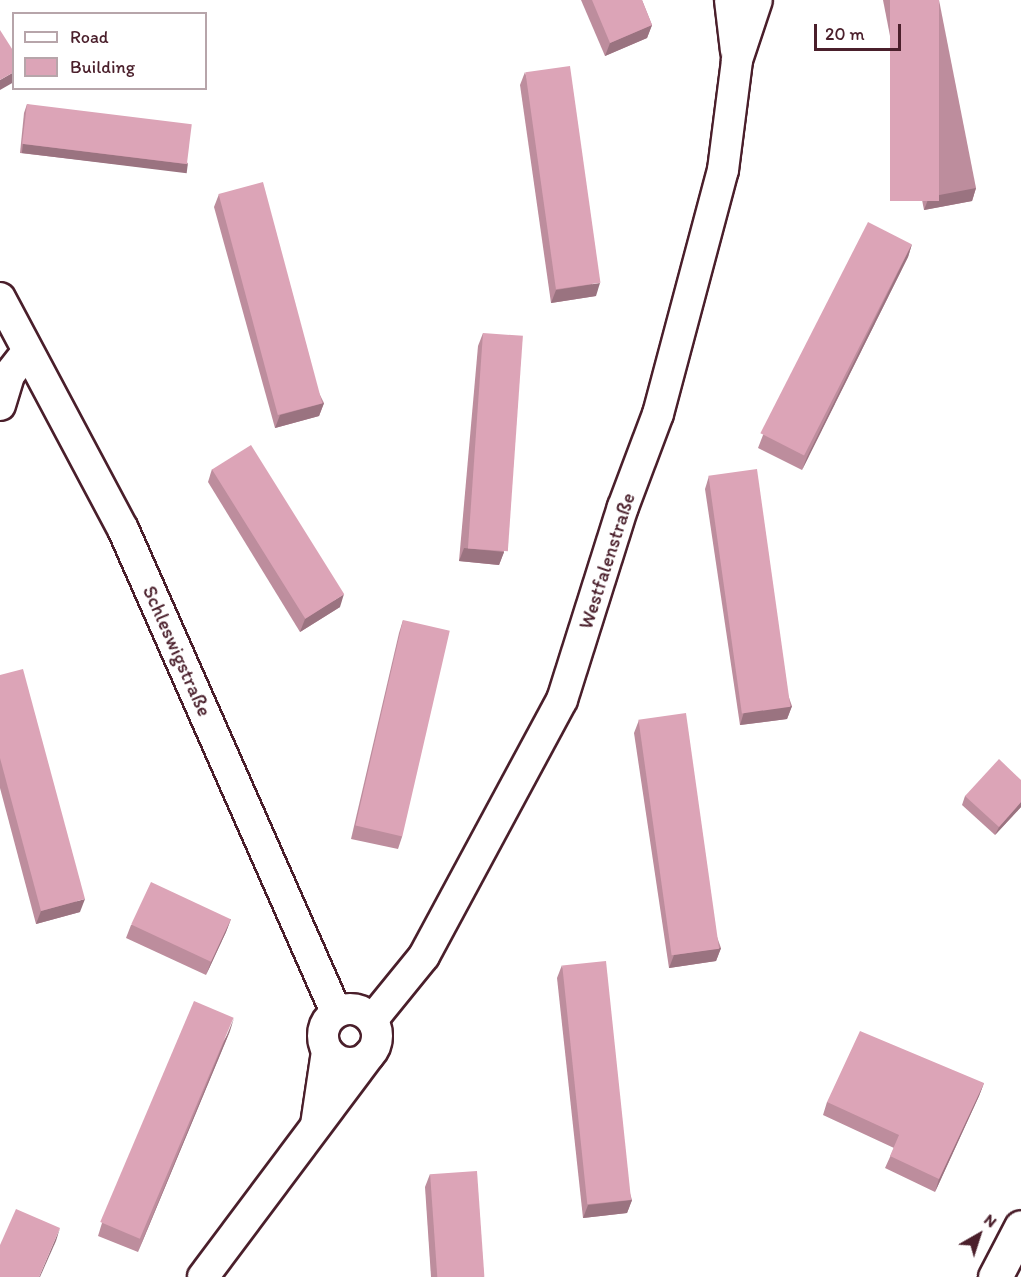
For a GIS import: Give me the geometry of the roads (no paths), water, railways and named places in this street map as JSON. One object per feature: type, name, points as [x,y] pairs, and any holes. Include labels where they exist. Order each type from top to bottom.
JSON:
[{"type":"main road","points":[[995,1277],[1021,1227]]},
{"type":"street","name":"Westfalenstraße","points":[[372,1020],[424,956],[562,700],[623,507],[658,414],[723,170],[736,60],[730,0]]},
{"type":"street","name":"Westfalenstraße","points":[[736,60],[757,0]]},
{"type":"street","name":"Schleswigstraße","points":[[0,298],[123,529],[336,1012]]},
{"type":"street","points":[[0,405],[9,375],[27,352]]},
{"type":"street","points":[[202,1277],[315,1131],[369,1055],[377,1038],[372,1020],[352,1009],[336,1012],[322,1034],[327,1051],[315,1131]]},
{"type":"street","points":[[327,1051],[347,1064],[369,1055]]}]
